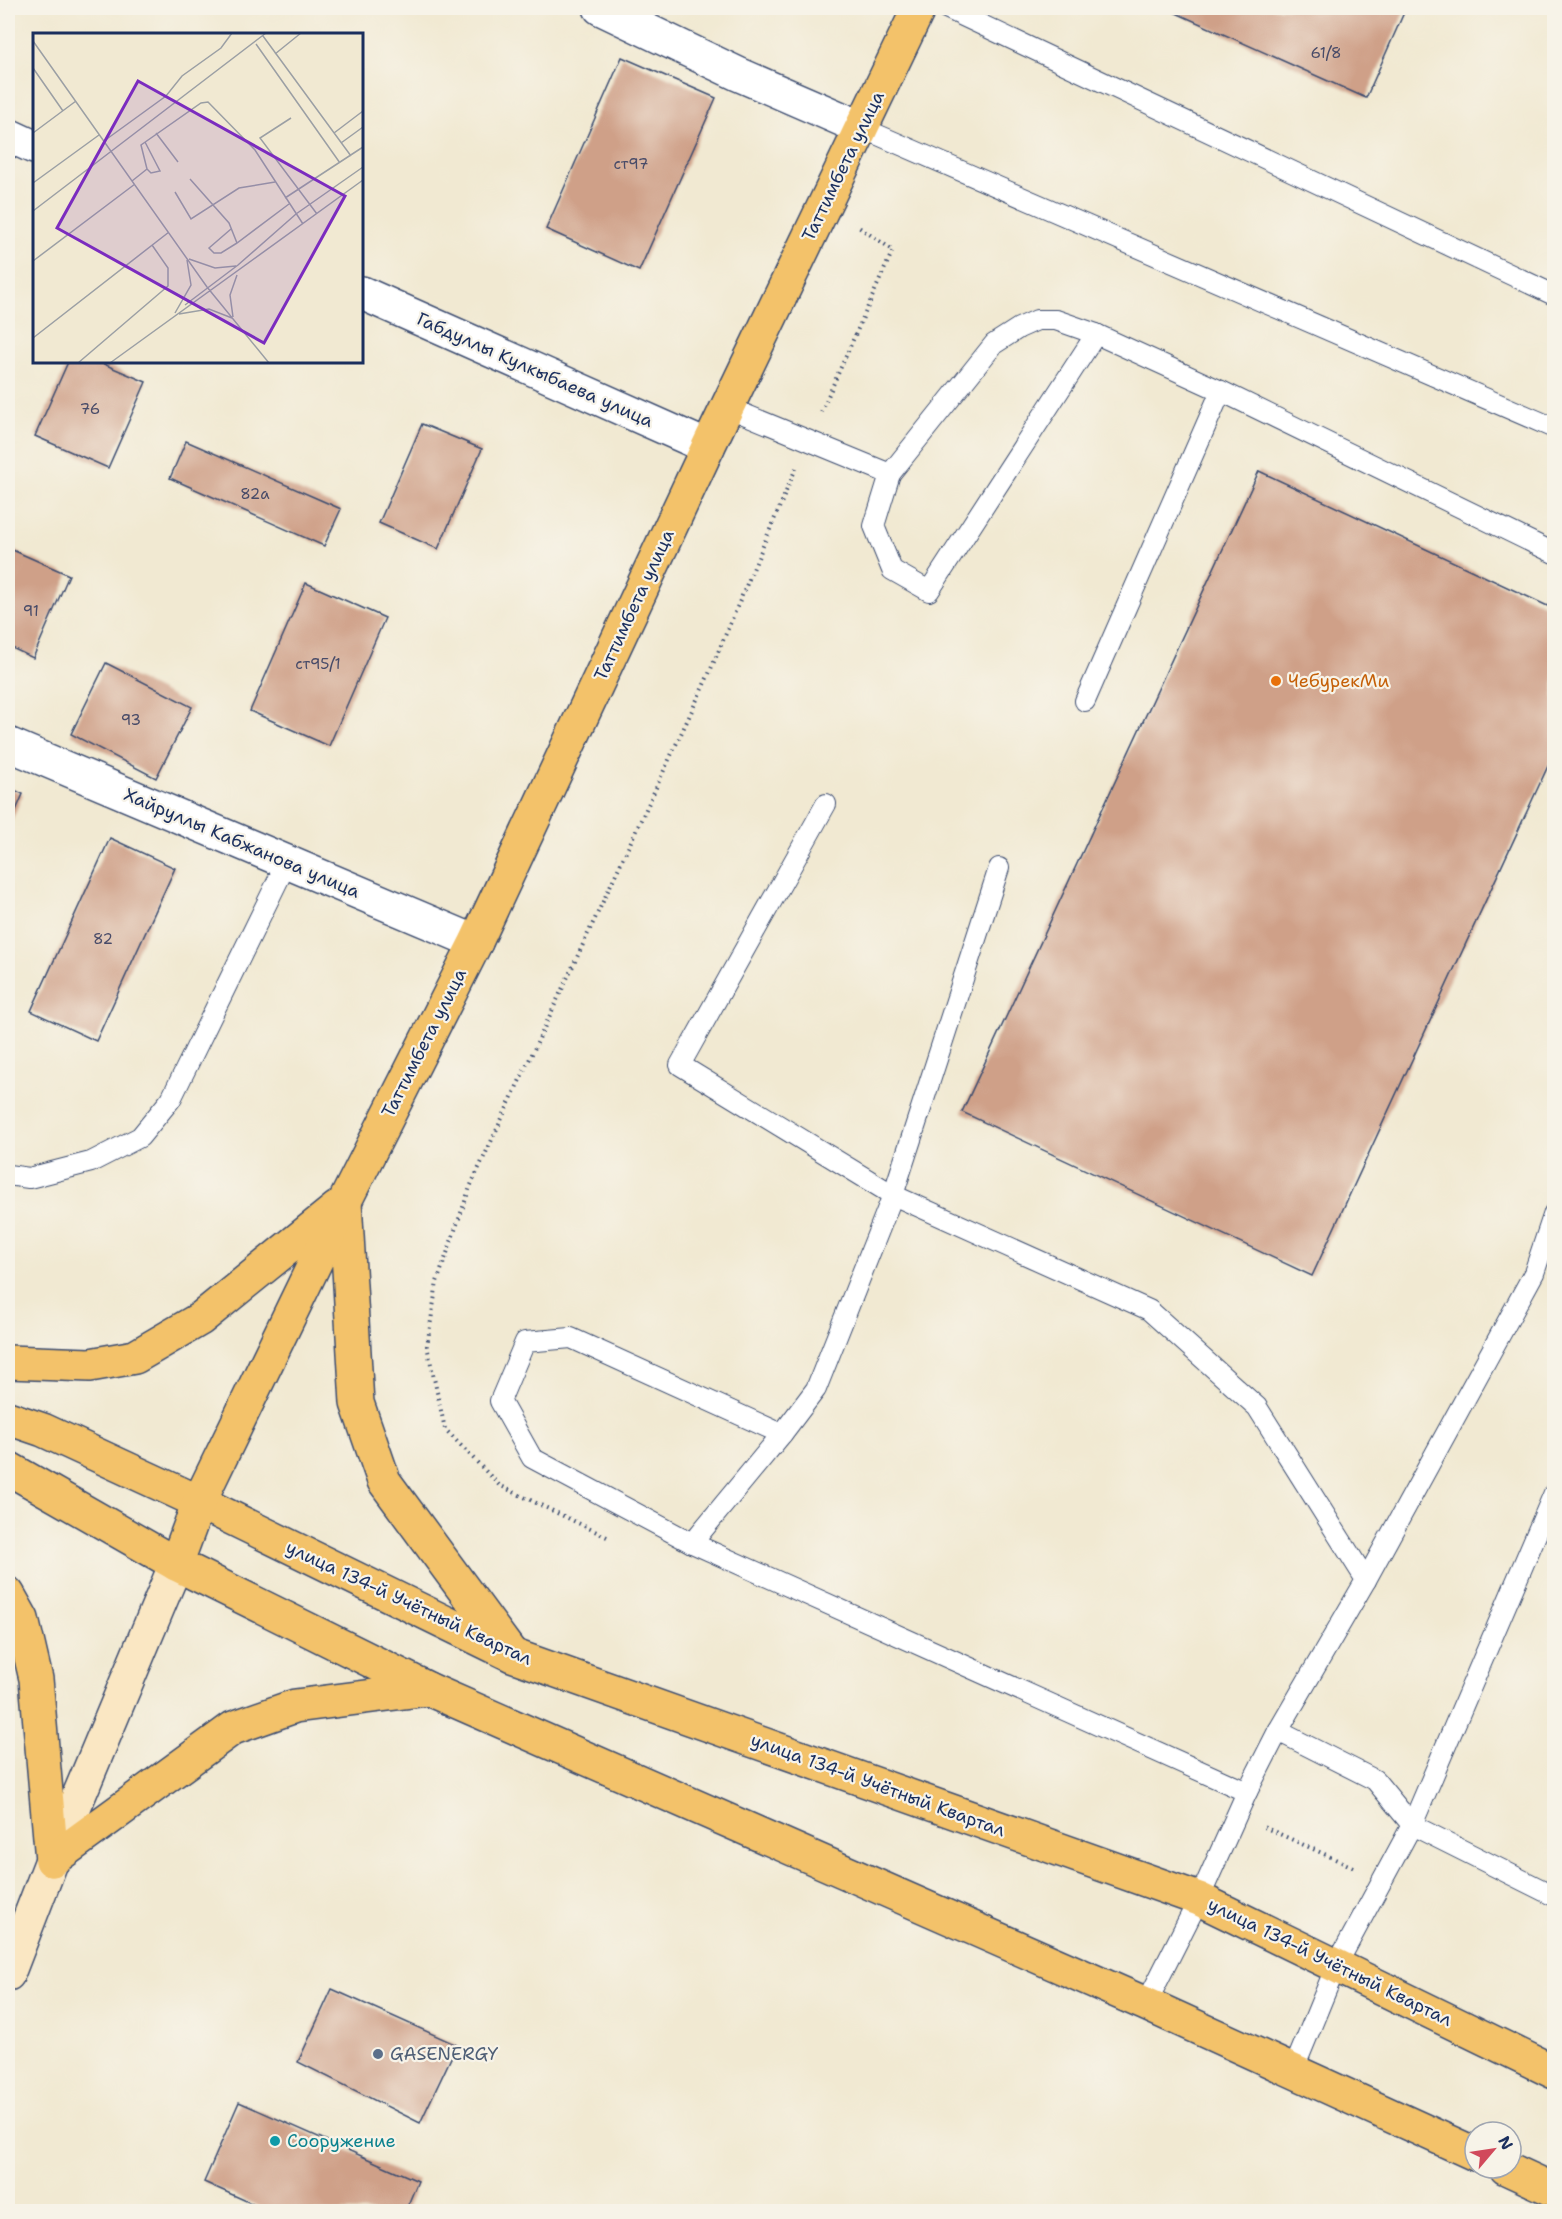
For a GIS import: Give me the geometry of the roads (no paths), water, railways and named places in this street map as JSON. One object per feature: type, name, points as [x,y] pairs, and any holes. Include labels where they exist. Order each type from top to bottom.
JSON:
[{"type":"main road","name":"Таттимбета улица","points":[[176,1563],[200,1502],[345,1201],[476,942],[708,447],[919,8]]},
{"type":"main road","points":[[8,1362],[90,1365],[135,1358],[200,1319],[345,1201]]},
{"type":"main road","points":[[345,1201],[357,1403],[384,1481],[512,1655]]},
{"type":"main road","name":"улица 134-й Учётный Квартал","points":[[8,1418],[43,1430],[200,1502],[512,1655],[1199,1899],[1554,2072]]},
{"type":"main road","points":[[8,1468],[176,1563],[428,1689],[1146,2004],[1463,2149]]},
{"type":"main road","points":[[8,1974],[52,1860],[176,1563]]},
{"type":"main road","points":[[8,1594],[22,1620],[36,1680],[52,1860]]},
{"type":"main road","points":[[52,1860],[233,1728],[295,1706],[428,1689]]},
{"type":"main road","points":[[1523,2176],[1554,2190]]},
{"type":"street","points":[[600,8],[738,74],[862,128]]},
{"type":"street","points":[[8,135],[33,147]]},
{"type":"street","name":"Габдуллы Кулкыбаева улица","points":[[363,293],[708,447]]},
{"type":"street","name":"Хайруллы Кабжанова улица","points":[[8,744],[476,942]]},
{"type":"lane","points":[[946,8],[1554,295]]},
{"type":"lane","points":[[862,128],[1554,428]]},
{"type":"lane","points":[[1096,334],[929,591],[892,570],[874,526],[890,474],[994,344],[1018,328],[1037,320],[1056,320],[1096,334],[1221,391],[1554,553]]},
{"type":"lane","points":[[1085,700],[1221,391]]},
{"type":"lane","points":[[727,407],[890,474]]},
{"type":"lane","points":[[826,804],[680,1065],[893,1195],[1149,1310],[1257,1407],[1366,1580]]},
{"type":"lane","points":[[8,1175],[29,1178],[91,1162],[140,1137],[171,1099],[287,862]]},
{"type":"lane","points":[[692,1543],[816,1389],[893,1195],[999,868]]},
{"type":"lane","points":[[1146,2004],[1199,1899],[1247,1792],[1278,1731],[1366,1580],[1534,1273],[1554,1213]]},
{"type":"lane","points":[[782,1434],[571,1338],[525,1342],[500,1401],[532,1458],[692,1543],[1247,1792]]},
{"type":"lane","points":[[1293,2071],[1336,1966],[1412,1825],[1554,1493]]},
{"type":"lane","points":[[1278,1731],[1375,1780],[1412,1825],[1554,1896]]},
{"type":"place","name":"ЧебурекМи","points":[[1276,681]]},
{"type":"place","name":"GASENERGY","points":[[378,2054]]},
{"type":"place","name":"Сооружение","points":[[275,2141]]}]
